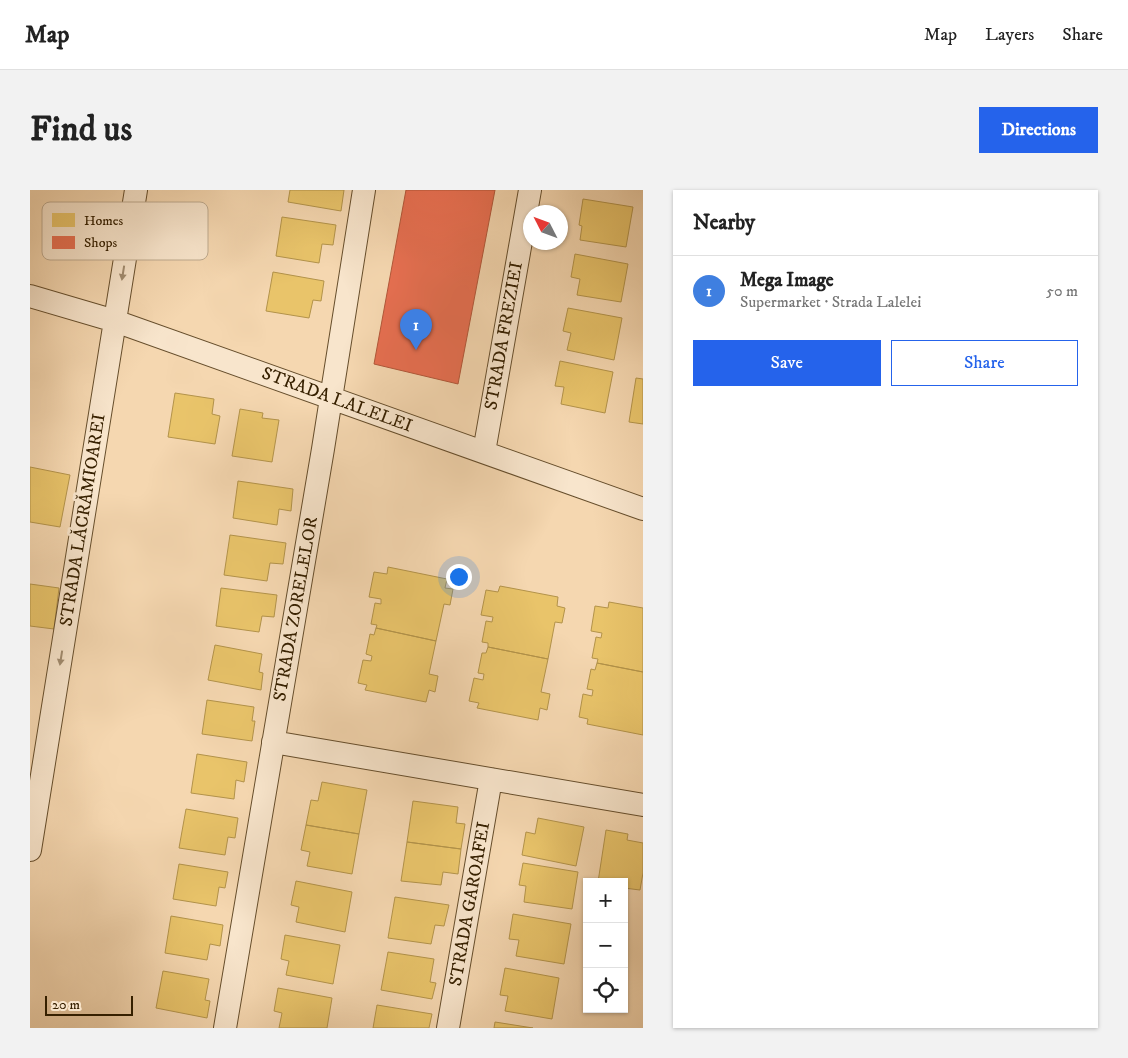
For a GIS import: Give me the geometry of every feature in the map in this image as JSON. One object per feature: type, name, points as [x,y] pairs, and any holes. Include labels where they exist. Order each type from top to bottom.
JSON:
[{"type":"street","name":"STRADA ZORELELOR","points":[[225,1028],[364,190]]},
{"type":"street","name":"STRADA FREZIEI","points":[[484,452],[530,190]]},
{"type":"street","name":"STRADA LĂCRĂMIOAREI","points":[[30,850],[125,260]]},
{"type":"street","name":"STRADA LALELEI","points":[[30,296],[115,321],[643,509]]},
{"type":"street","points":[[273,742],[643,805]]},
{"type":"street","name":"STRADA GAROAFEI","points":[[448,1028],[491,779]]},
{"type":"building: Homes","points":[[290,190],[344,190],[341,211],[288,202]]},
{"type":"building: Homes","points":[[583,199],[633,207],[626,247],[580,240],[582,226],[579,225]]},
{"type":"building: Homes","points":[[282,217],[336,225],[333,245],[322,244],[319,263],[276,256]]},
{"type":"building: Homes","points":[[575,254],[628,264],[621,302],[577,295],[580,279],[571,277]]},
{"type":"building: Homes","points":[[273,272],[324,281],[321,301],[313,300],[309,318],[266,311]]},
{"type":"building: Homes","points":[[568,308],[622,318],[614,360],[567,350],[571,333],[563,331]]},
{"type":"building: Homes","points":[[560,361],[613,372],[605,413],[561,404],[564,387],[555,386]]},
{"type":"building: Homes","points":[[636,378],[643,379],[643,424],[629,422]]},
{"type":"building: Homes","points":[[175,393],[214,399],[212,414],[220,416],[215,444],[168,437]]},
{"type":"building: Homes","points":[[240,409],[263,413],[262,418],[279,420],[272,462],[232,456]]},
{"type":"building: Homes","points":[[30,467],[70,475],[60,527],[30,522]]},
{"type":"building: Homes","points":[[238,481],[293,489],[291,511],[279,509],[277,525],[233,518]]},
{"type":"building: Homes","points":[[230,535],[286,543],[283,564],[270,563],[267,581],[224,575]]},
{"type":"building: Homes","points":[[388,567],[447,579],[445,588],[453,589],[450,605],[444,604],[436,641],[376,628],[377,625],[371,624],[375,603],[381,604],[381,599],[369,597],[374,572],[387,574]]},
{"type":"building: Homes","points":[[30,584],[59,588],[54,629],[30,626]]},
{"type":"building: Homes","points":[[500,586],[558,597],[557,606],[565,608],[562,623],[555,622],[548,659],[488,647],[488,643],[482,642],[486,621],[492,622],[493,617],[481,615],[486,590],[498,592]]},
{"type":"building: Homes","points":[[221,588],[277,595],[274,617],[262,616],[259,632],[216,626]]},
{"type":"building: Homes","points":[[609,602],[643,608],[643,672],[597,663],[598,659],[592,658],[596,637],[601,638],[602,633],[591,631],[595,606],[608,608]]},
{"type":"building: Homes","points":[[376,628],[436,641],[429,674],[438,676],[435,692],[429,690],[426,702],[365,690],[367,685],[358,683],[363,660],[371,661],[372,656],[366,654],[370,634],[374,635]]},
{"type":"building: Homes","points":[[215,645],[262,654],[259,672],[263,673],[261,690],[208,680]]},
{"type":"building: Homes","points":[[488,647],[548,659],[541,692],[550,694],[547,710],[540,708],[538,720],[477,708],[479,703],[469,701],[474,678],[483,680],[484,674],[478,673],[482,653],[486,653]]},
{"type":"building: Homes","points":[[597,663],[643,672],[643,735],[587,724],[588,719],[579,717],[583,694],[592,696],[593,690],[587,689],[591,669],[595,670]]},
{"type":"building: Homes","points":[[207,700],[254,707],[252,721],[255,721],[252,741],[202,734]]},
{"type":"building: Homes","points":[[197,754],[247,762],[244,782],[236,780],[234,799],[191,793]]},
{"type":"building: Homes","points":[[322,782],[367,790],[359,834],[306,825],[311,800],[318,801]]},
{"type":"building: Homes","points":[[413,801],[458,807],[456,823],[465,824],[461,849],[407,842]]},
{"type":"building: Homes","points":[[186,809],[238,818],[235,838],[228,837],[225,855],[179,848]]},
{"type":"building: Homes","points":[[538,818],[584,827],[576,866],[522,855],[526,832],[535,834]]},
{"type":"building: Homes","points":[[306,825],[359,834],[352,874],[307,866],[310,852],[301,850]]},
{"type":"building: Homes","points":[[606,830],[628,834],[627,840],[643,843],[643,873],[640,890],[628,888],[628,878],[599,878]]},
{"type":"building: Homes","points":[[407,842],[461,849],[458,874],[443,872],[441,885],[401,881]]},
{"type":"building: Homes","points":[[523,863],[578,872],[572,909],[524,902],[526,886],[519,885]]},
{"type":"building: Homes","points":[[179,864],[228,872],[225,888],[219,887],[216,906],[173,899]]},
{"type":"building: Homes","points":[[296,881],[352,892],[345,932],[296,922],[299,907],[291,905]]},
{"type":"building: Homes","points":[[395,897],[449,905],[444,926],[435,925],[431,944],[388,938]]},
{"type":"building: Homes","points":[[513,914],[571,924],[564,964],[516,956],[519,940],[509,939]]},
{"type":"building: Homes","points":[[171,916],[223,925],[220,946],[210,944],[207,960],[165,953]]},
{"type":"building: Homes","points":[[285,935],[340,945],[333,984],[286,975],[289,961],[281,959]]},
{"type":"building: Homes","points":[[388,952],[434,959],[430,982],[436,983],[432,999],[381,990]]},
{"type":"building: Homes","points":[[505,968],[559,978],[552,1019],[505,1011],[508,996],[500,995]]},
{"type":"building: Homes","points":[[163,971],[209,979],[205,1000],[210,1001],[207,1018],[156,1008]]},
{"type":"building: Homes","points":[[278,988],[332,998],[327,1028],[279,1028],[282,1013],[274,1011]]},
{"type":"building: Homes","points":[[377,1005],[432,1014],[429,1028],[373,1028]]},
{"type":"building: Homes","points":[[495,1022],[533,1028],[494,1028]]},
{"type":"building: Shops","points":[[406,190],[495,190],[458,384],[374,364]]},
{"type":"place","name":"Mega Image","points":[[416,350]]}]
